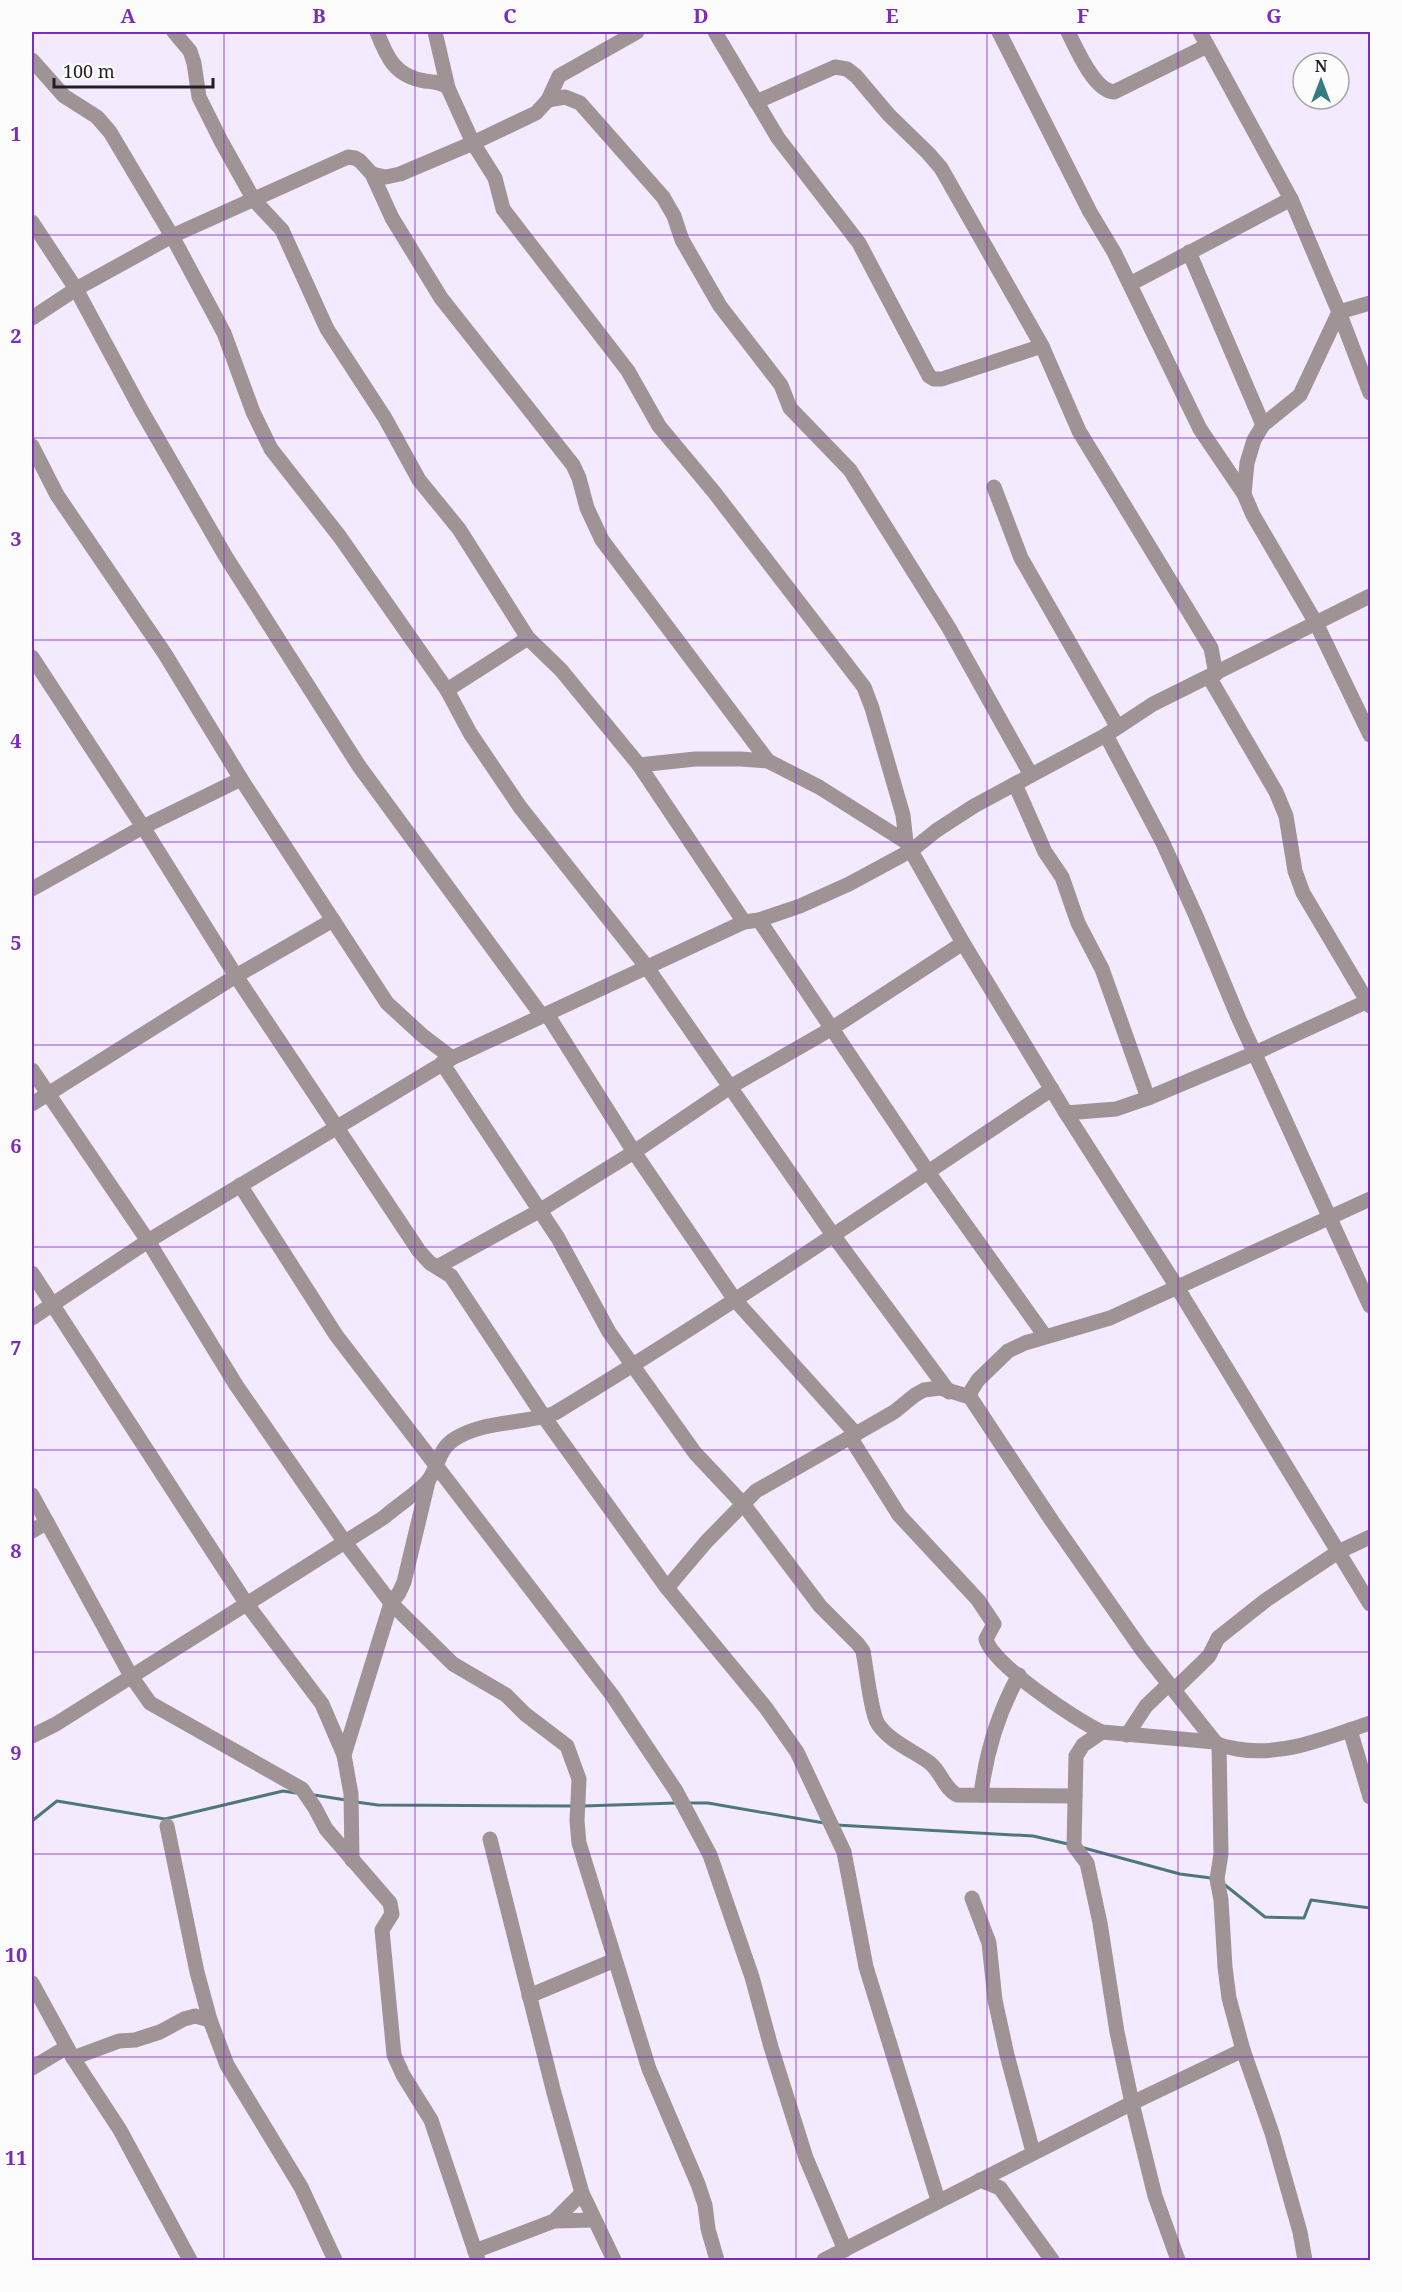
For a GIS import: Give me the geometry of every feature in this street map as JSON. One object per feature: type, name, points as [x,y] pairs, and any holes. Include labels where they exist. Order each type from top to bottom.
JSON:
[{"type":"street","points":[[174,32],[190,51],[199,97],[254,200],[282,230],[327,329],[385,418],[419,480],[459,529],[528,638],[561,670],[639,765],[831,1029],[928,1172],[1045,1336]]},
{"type":"street","points":[[377,32],[386,54],[398,70],[416,80],[440,83],[448,88]]},
{"type":"street","points":[[435,32],[448,88],[473,143],[495,178],[503,209],[628,371],[659,426],[721,501],[864,687],[903,815],[909,846],[963,943],[1066,1113],[1177,1287],[1371,1604]]},
{"type":"street","points":[[372,174],[386,177],[400,174],[536,113],[548,100],[559,76],[612,38],[637,32]]},
{"type":"street","points":[[715,32],[778,138],[859,243],[928,376],[934,380],[942,379],[1042,346]]},
{"type":"street","points":[[999,32],[1090,212],[1114,252],[1200,429],[1244,494],[1253,515],[1316,622],[1371,735]]},
{"type":"street","points":[[1068,32],[1094,77],[1108,92],[1114,92],[1207,46]]},
{"type":"street","points":[[1200,32],[1291,199],[1371,393]]},
{"type":"street","points":[[32,60],[64,96],[97,117],[110,132],[172,236],[224,333],[253,412],[270,449],[340,537],[447,690],[470,733],[520,807],[646,966],[833,1235],[949,1392]]},
{"type":"street","points":[[756,102],[836,67],[847,69],[941,168],[1042,346],[1080,431],[1211,648],[1213,675],[1276,792],[1286,816],[1295,871],[1303,893],[1370,1002],[1148,1098],[1116,1109],[1066,1113]]},
{"type":"street","points":[[548,100],[565,97],[580,103],[663,197],[674,216],[682,240],[720,306],[781,385],[790,408],[800,421],[850,470],[949,628],[1031,775]]},
{"type":"street","points":[[32,318],[76,289],[172,236],[348,157],[360,161],[372,174],[392,218],[441,298],[573,465],[579,478],[586,508],[602,540],[768,761]]},
{"type":"street","points":[[1130,284],[1291,199]]},
{"type":"street","points":[[32,222],[76,289],[140,408],[226,557],[353,756],[544,1015],[735,1299],[853,1435],[899,1515],[978,1600],[995,1626],[987,1637],[986,1643],[997,1658],[1056,1705],[1102,1732],[1217,1744],[1248,1750],[1275,1750],[1310,1743],[1371,1723]]},
{"type":"street","points":[[1189,252],[1263,425]]},
{"type":"street","points":[[1244,494],[1249,455],[1254,440],[1263,425],[1300,395],[1339,312],[1371,303]]},
{"type":"street","points":[[32,446],[57,495],[165,654],[241,779],[387,1003],[447,1061],[558,1238],[609,1332],[694,1453],[744,1505],[820,1606],[863,1651],[878,1724],[909,1751],[938,1771],[953,1793],[957,1795],[1075,1796]]},
{"type":"street","points":[[994,487],[1021,558],[1111,730],[1172,862],[1329,1218],[1371,1306]]},
{"type":"street","points":[[32,1318],[148,1241],[447,1061],[646,966],[751,921],[800,906],[849,884],[974,806],[1154,704],[1371,596]]},
{"type":"street","points":[[447,690],[528,638]]},
{"type":"street","points":[[1211,648],[1241,660]]},
{"type":"street","points":[[32,657],[143,826],[236,976],[338,1126],[419,1251],[437,1267],[452,1276],[544,1417],[667,1588],[766,1708],[796,1752],[844,1852],[866,1967],[938,2200]]},
{"type":"street","points":[[639,765],[695,759],[768,761],[819,787],[909,846]]},
{"type":"street","points":[[32,889],[143,826],[241,779]]},
{"type":"street","points":[[1015,784],[1045,852],[1062,877],[1078,923],[1102,969],[1148,1098]]},
{"type":"street","points":[[32,1104],[236,976],[333,920]]},
{"type":"street","points":[[437,1267],[539,1211],[634,1152],[730,1087],[831,1029],[963,943]]},
{"type":"street","points":[[32,1070],[148,1241],[236,1385],[344,1541],[391,1603],[453,1664],[506,1695],[525,1714],[567,1746],[579,1779],[577,1821],[579,1843],[649,2069],[705,2205],[708,2229],[717,2260]]},
{"type":"street","points":[[344,1755],[391,1603],[404,1582],[428,1482],[440,1453],[452,1440],[478,1429],[555,1413],[634,1365],[1052,1089]]},
{"type":"street","points":[[240,1185],[336,1335],[612,1695],[676,1791],[710,1855],[752,1977],[771,2047],[806,2158],[845,2250]]},
{"type":"street","points":[[1305,2260],[1300,2232],[1272,2133],[1243,2050],[1229,1998],[1221,1900],[1217,1879],[1221,1854],[1217,1744],[1142,1650],[1052,1521],[970,1397],[978,1380],[1008,1351],[1045,1336],[1110,1318],[1371,1199]]},
{"type":"street","points":[[32,1274],[246,1603],[321,1704],[344,1755],[351,1794],[352,1860]]},
{"type":"street","points":[[667,1588],[706,1542],[756,1491],[894,1412],[924,1390],[940,1388],[970,1397]]},
{"type":"street","points":[[32,1736],[56,1724],[382,1518],[428,1482]]},
{"type":"street","points":[[32,1495],[131,1676],[150,1703],[302,1789],[326,1829],[390,1903],[392,1914],[382,1930],[394,2055],[403,2075],[431,2120],[474,2257],[555,2221],[582,2193]]},
{"type":"street","points":[[32,1531],[47,1522]]},
{"type":"street","points":[[1127,1735],[1146,1706],[1209,1656],[1218,1638],[1266,1600],[1338,1552],[1371,1537]]},
{"type":"street","points":[[981,1795],[993,1732],[1007,1696],[1019,1675]]},
{"type":"street","points":[[1350,1730],[1371,1797]]},
{"type":"street","points":[[1102,1732],[1083,1745],[1076,1756],[1074,1846],[1087,1863],[1132,2103],[1155,2196],[1178,2260]]},
{"type":"street","points":[[167,1826],[197,1972],[210,2020],[227,2064],[301,2187],[335,2260]]},
{"type":"street","points":[[490,1839],[554,2093],[582,2193],[614,2260]]},
{"type":"street","points":[[972,1898],[988,1943],[995,2000],[1006,2055],[1033,2152]]},
{"type":"street","points":[[530,1996],[615,1960]]},
{"type":"street","points":[[32,1983],[70,2053],[120,2130],[190,2260]]},
{"type":"street","points":[[32,2068],[70,2053],[144,2037],[195,2016],[210,2020]]},
{"type":"street","points":[[824,2260],[1033,2152],[1243,2050]]},
{"type":"street","points":[[1000,2188],[1003,2169]]},
{"type":"street","points":[[980,2180],[1000,2188],[1052,2260]]},
{"type":"street","points":[[555,2221],[594,2220]]},
{"type":"waterway","points":[[32,1821],[57,1801],[165,1819],[283,1791],[296,1793]]},
{"type":"waterway","points":[[314,1795],[346,1800]]},
{"type":"waterway","points":[[356,1802],[378,1805],[574,1806]]},
{"type":"waterway","points":[[583,1806],[676,1803]]},
{"type":"waterway","points":[[688,1803],[708,1803],[824,1823]]},
{"type":"waterway","points":[[836,1825],[1033,1836],[1068,1844]]},
{"type":"waterway","points":[[1084,1848],[1180,1874],[1211,1878]]},
{"type":"waterway","points":[[1225,1885],[1265,1917],[1304,1918],[1311,1900],[1370,1908]]}]
